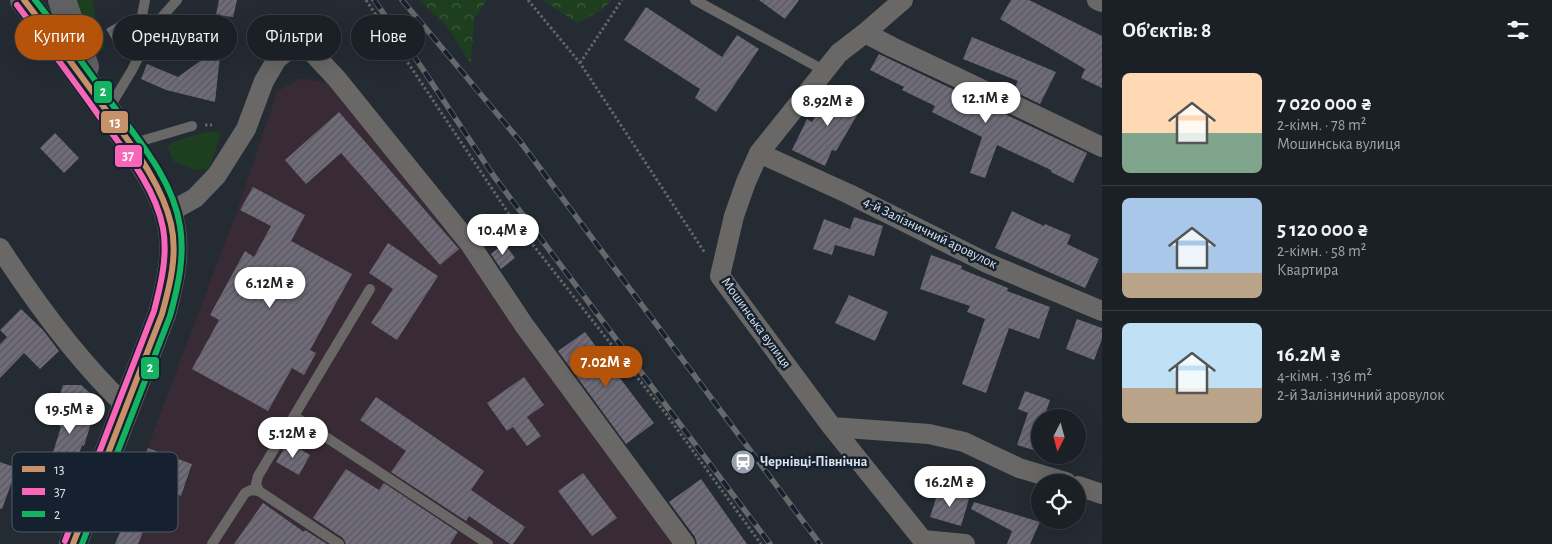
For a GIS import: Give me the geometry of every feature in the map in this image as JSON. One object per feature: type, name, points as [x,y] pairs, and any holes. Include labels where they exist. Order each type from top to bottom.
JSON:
[{"type":"main road","points":[[24,0],[101,102],[158,189],[168,213],[174,246],[169,288],[162,314],[109,452]]},
{"type":"main road","points":[[62,0],[101,102]]},
{"type":"main road","points":[[73,544],[78,532]]},
{"type":"street","name":"Мошинська вулиця","points":[[903,0],[839,53],[759,153],[734,216],[720,276],[832,427],[925,542]]},
{"type":"street","points":[[1097,0],[1102,2]]},
{"type":"street","points":[[865,33],[1102,146]]},
{"type":"street","points":[[168,213],[194,198],[217,175],[246,130],[255,103],[271,68],[283,53],[289,49],[299,47],[310,50],[337,79],[470,244],[524,325],[684,544]]},
{"type":"street","name":"4-й Залізничний аровулок","points":[[759,153],[849,194],[987,263],[1102,311]]},
{"type":"street","points":[[0,248],[20,279],[80,358],[127,407]]},
{"type":"street","points":[[832,427],[929,434],[964,442],[1019,468],[1039,474]]},
{"type":"street","points":[[1086,489],[1102,494]]},
{"type":"street","points":[[925,542],[965,544]]},
{"type":"lane","points":[[142,15],[145,0]]},
{"type":"lane","points":[[164,15],[177,0]]},
{"type":"lane","points":[[695,0],[825,71]]},
{"type":"lane","points":[[101,102],[132,70],[137,60]]},
{"type":"lane","points":[[130,145],[192,126]]},
{"type":"lane","points":[[259,491],[256,484],[258,476],[370,289]]},
{"type":"lane","points":[[294,416],[488,544]]},
{"type":"lane","points":[[212,544],[245,493],[251,490],[259,491],[339,544]]},
{"type":"path","points":[[366,0],[511,217],[666,414],[761,544]]},
{"type":"path","points":[[528,0],[580,63],[720,276]]},
{"type":"path","points":[[580,63],[622,0]]},
{"type":"path","points":[[470,244],[511,217]]},
{"type":"shaded area","points":[[300,78],[333,84],[467,246],[675,544],[138,544],[144,532],[178,532],[178,496],[181,497],[193,464],[178,458],[178,452],[161,452],[148,447],[238,208],[277,92]]},
{"type":"green space","points":[[76,0],[93,0],[95,15],[80,14]]},
{"type":"green space","points":[[419,0],[487,0],[474,19],[471,64],[446,25]]},
{"type":"green space","points":[[543,0],[612,0],[599,12],[577,23]]},
{"type":"green space","points":[[210,131],[221,133],[209,169],[196,170],[173,161],[168,147],[175,141]]},
{"type":"building","points":[[219,0],[237,0],[233,15],[216,15]]},
{"type":"building","points":[[759,0],[799,0],[785,19]]},
{"type":"building","points":[[1011,0],[1029,0],[1102,36],[1102,88],[1081,78],[1085,69],[1000,19]]},
{"type":"building","points":[[646,7],[722,57],[737,35],[759,49],[716,112],[695,98],[700,89],[624,40]]},
{"type":"building","points":[[113,25],[113,41],[106,29]]},
{"type":"building","points":[[972,37],[1056,72],[1040,104],[1013,91],[1018,81],[963,59]]},
{"type":"building","points":[[879,54],[1087,153],[1073,183],[1051,172],[1051,170],[997,145],[985,178],[970,173],[982,137],[932,112],[935,106],[902,90],[904,87],[870,70]]},
{"type":"building","points":[[202,60],[220,60],[215,102],[166,90],[141,79],[147,64],[178,77]]},
{"type":"building","points":[[833,87],[863,105],[836,151],[832,150],[825,166],[792,150],[807,119],[812,122]]},
{"type":"building","points":[[339,112],[459,249],[440,265],[341,153],[306,184],[285,160]]},
{"type":"building","points":[[55,133],[79,158],[64,173],[40,148]]},
{"type":"building","points":[[253,187],[305,215],[291,241],[352,274],[310,350],[316,353],[304,375],[292,368],[268,411],[192,369],[219,320],[210,315],[245,251],[254,257],[271,226],[240,210]]},
{"type":"building","points":[[1012,211],[1044,226],[1045,224],[1071,235],[1067,244],[1099,259],[1085,288],[995,248]]},
{"type":"building","points":[[854,217],[883,226],[874,256],[835,245],[832,255],[813,249],[824,219],[850,229]]},
{"type":"building","points":[[388,243],[438,276],[397,340],[371,323],[393,289],[369,273]]},
{"type":"building","points":[[504,243],[515,258],[501,269],[491,254]]},
{"type":"building","points":[[931,255],[962,266],[961,269],[1008,288],[1007,291],[1050,307],[1039,339],[1009,328],[986,393],[962,384],[985,319],[967,312],[970,306],[920,289]]},
{"type":"building","points":[[849,295],[888,312],[875,341],[835,323]]},
{"type":"building","points":[[21,309],[43,330],[59,351],[40,369],[24,353],[0,378],[0,344],[7,337],[0,330]]},
{"type":"building","points":[[1077,319],[1102,328],[1102,339],[1094,360],[1066,349]]},
{"type":"building","points":[[585,332],[654,423],[626,444],[558,351]]},
{"type":"building","points":[[524,377],[544,405],[527,417],[541,436],[527,446],[513,427],[507,431],[487,403]]},
{"type":"building","points":[[63,385],[81,385],[98,400],[84,446],[82,445],[80,452],[53,452],[61,427],[52,420]]},
{"type":"building","points":[[1025,391],[1050,400],[1047,409],[1031,409],[1031,449],[1017,445],[1028,413],[1018,409]]},
{"type":"building","points":[[376,397],[484,471],[471,490],[525,527],[513,544],[510,544],[469,516],[466,521],[391,472],[406,451],[360,420]]},
{"type":"building","points":[[288,442],[310,455],[299,475],[276,462]]},
{"type":"building","points":[[148,448],[159,452],[146,452]]},
{"type":"building","points":[[178,459],[192,464],[181,496],[178,495]]},
{"type":"building","points":[[0,462],[12,466],[12,482],[2,509],[0,509]]},
{"type":"building","points":[[346,469],[379,490],[384,483],[458,532],[450,544],[346,544],[343,538],[313,518]]},
{"type":"building","points":[[583,473],[617,518],[592,536],[558,491]]},
{"type":"building","points":[[701,479],[747,544],[697,544],[695,537],[669,502]]},
{"type":"building","points":[[939,489],[969,499],[961,526],[930,517]]},
{"type":"building","points":[[974,502],[1031,519],[1031,529],[1037,529],[1030,544],[1007,544],[1012,531],[971,509]]},
{"type":"building","points":[[263,503],[304,532],[305,530],[327,544],[234,544]]},
{"type":"building","points":[[120,532],[143,532],[138,544],[115,544]]},
{"type":"railway","points":[[374,0],[416,59],[493,175],[770,544]]},
{"type":"railway","points":[[402,0],[519,140],[820,544]]},
{"type":"transit line","name":"13","points":[[24,0],[86,82],[144,164],[160,193],[171,224],[174,247],[172,269],[162,314],[109,452]]},
{"type":"transit line","name":"2","points":[[35,0],[154,162],[170,193],[180,226],[182,249],[180,272],[170,316],[118,452]]},
{"type":"transit line","name":"37","points":[[17,5],[128,155],[146,183],[159,213],[163,228],[165,249],[163,270],[154,311],[99,452]]},
{"type":"transit line","name":"37","points":[[65,541],[68,532]]},
{"type":"transit line","name":"13","points":[[73,544],[78,532]]},
{"type":"transit line","name":"2","points":[[82,544],[87,532]]},
{"type":"place","name":"Чернівці-Північна","points":[[743,462]]}]
